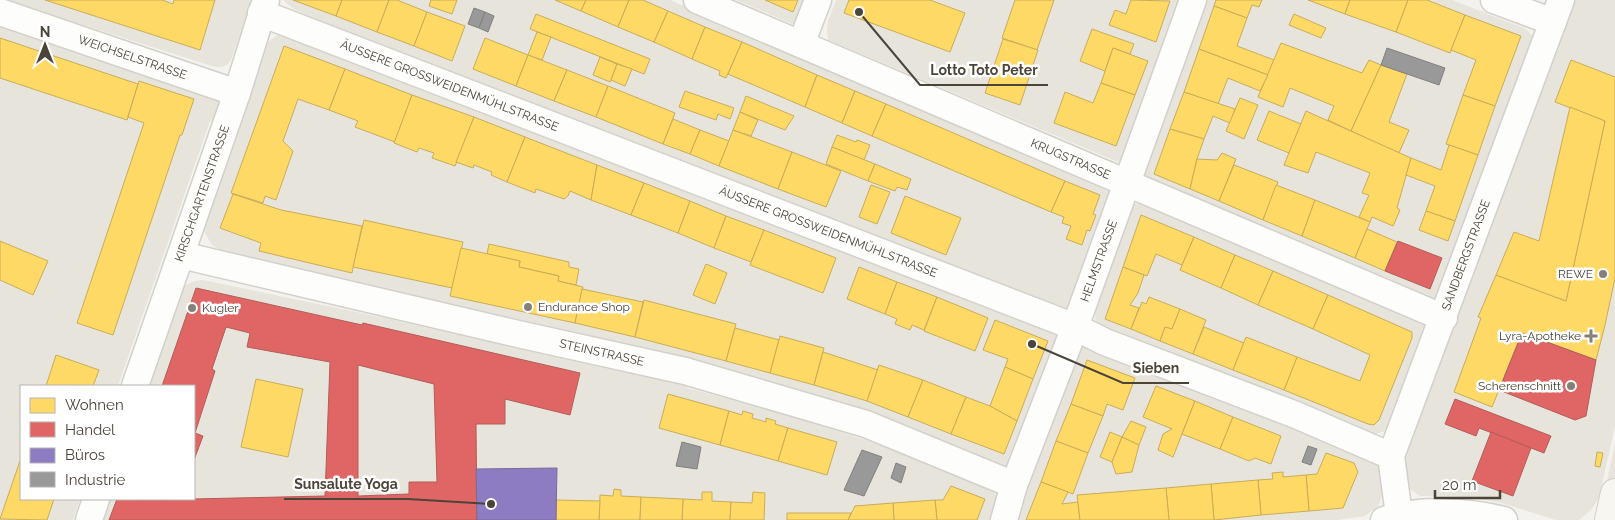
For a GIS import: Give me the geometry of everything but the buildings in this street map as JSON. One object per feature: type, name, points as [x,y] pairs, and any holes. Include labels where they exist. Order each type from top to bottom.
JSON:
[{"type":"street","name":"KRUGSTRASSE","points":[[697,0],[1444,318]]},
{"type":"street","points":[[800,44],[818,0]]},
{"type":"street","name":"HELMSTRASSE","points":[[1004,520],[1014,485],[1074,327],[1193,0]]},
{"type":"street","points":[[1494,0],[1557,11]]},
{"type":"street","name":"KIRSCHGARTENSTRASSE","points":[[135,385],[237,93],[264,6]]},
{"type":"street","name":"ÄUSSERE GROSSWEIDENMÜHLSTRASSE","points":[[264,6],[1074,327],[1105,342],[1296,415],[1391,456]]},
{"type":"street","name":"SANDBERGSTRASSE","points":[[1391,518],[1391,456],[1557,11]]},
{"type":"street","name":"WEICHSELSTRASSE","points":[[0,12],[237,93]]},
{"type":"street","name":"STEINSTRASSE","points":[[181,255],[685,371],[866,424],[1014,485]]},
{"type":"street","points":[[1608,520],[1615,493]]},
{"type":"street","points":[[89,520],[96,500]]},
{"type":"street","points":[[1391,518],[1444,512],[1473,514],[1504,520]]},
{"type":"shaded area","points":[[5,0],[252,0],[231,60],[227,65],[215,67]]},
{"type":"shaded area","points":[[284,0],[670,0],[1109,187],[1112,192],[1067,311],[316,19],[294,9]]},
{"type":"shaded area","points":[[736,0],[810,0],[797,26]]},
{"type":"shaded area","points":[[836,0],[1182,0],[1123,161],[1118,162],[828,40],[828,21]]},
{"type":"shaded area","points":[[1204,0],[1452,0],[1524,28],[1533,36],[1535,42],[1438,300],[1433,300],[1145,178],[1144,172]]},
{"type":"shaded area","points":[[1570,0],[1615,0],[1615,426],[1599,498],[1591,510],[1579,520],[1556,520],[1498,502],[1464,497],[1420,496],[1410,489],[1406,482],[1403,460]]},
{"type":"shaded area","points":[[0,23],[217,97],[219,107],[216,122],[210,121],[118,385],[20,385],[20,500],[80,500],[73,520],[0,520]]},
{"type":"shaded area","points":[[281,34],[1056,333],[1060,338],[1010,466],[1006,468],[905,425],[865,411],[572,335],[220,250],[213,246],[204,232],[203,224],[264,45]]},
{"type":"shaded area","points":[[1144,202],[1425,324],[1427,328],[1388,430],[1375,434],[1355,425],[1352,431],[1098,325],[1095,318],[1095,309],[1132,206]]},
{"type":"shaded area","points":[[203,280],[385,318],[613,370],[614,364],[688,383],[687,388],[758,407],[860,438],[905,454],[992,491],[997,495],[997,501],[990,520],[99,520],[107,500],[195,500],[195,385],[145,385],[182,287],[194,281]]},
{"type":"shaded area","points":[[1085,345],[1369,456],[1379,466],[1382,473],[1382,496],[1378,506],[1365,516],[1337,520],[1017,520],[1018,512],[1078,355]]},
{"type":"shaded area","points":[[1615,445],[1615,520],[1598,520]]},
{"type":"place","name":"Lotto Toto Peter","points":[[859,12]]},
{"type":"place","name":"REWE","points":[[1603,274]]},
{"type":"place","name":"Endurance Shop","points":[[528,307]]},
{"type":"place","name":"Kugler","points":[[192,308]]},
{"type":"place","name":"Lyra-Apotheke","points":[[1591,336]]},
{"type":"place","name":"Sieben","points":[[1032,344]]},
{"type":"place","name":"Scherenschnitt","points":[[1571,386]]},
{"type":"place","name":"Sunsalute Yoga","points":[[491,504]]}]
